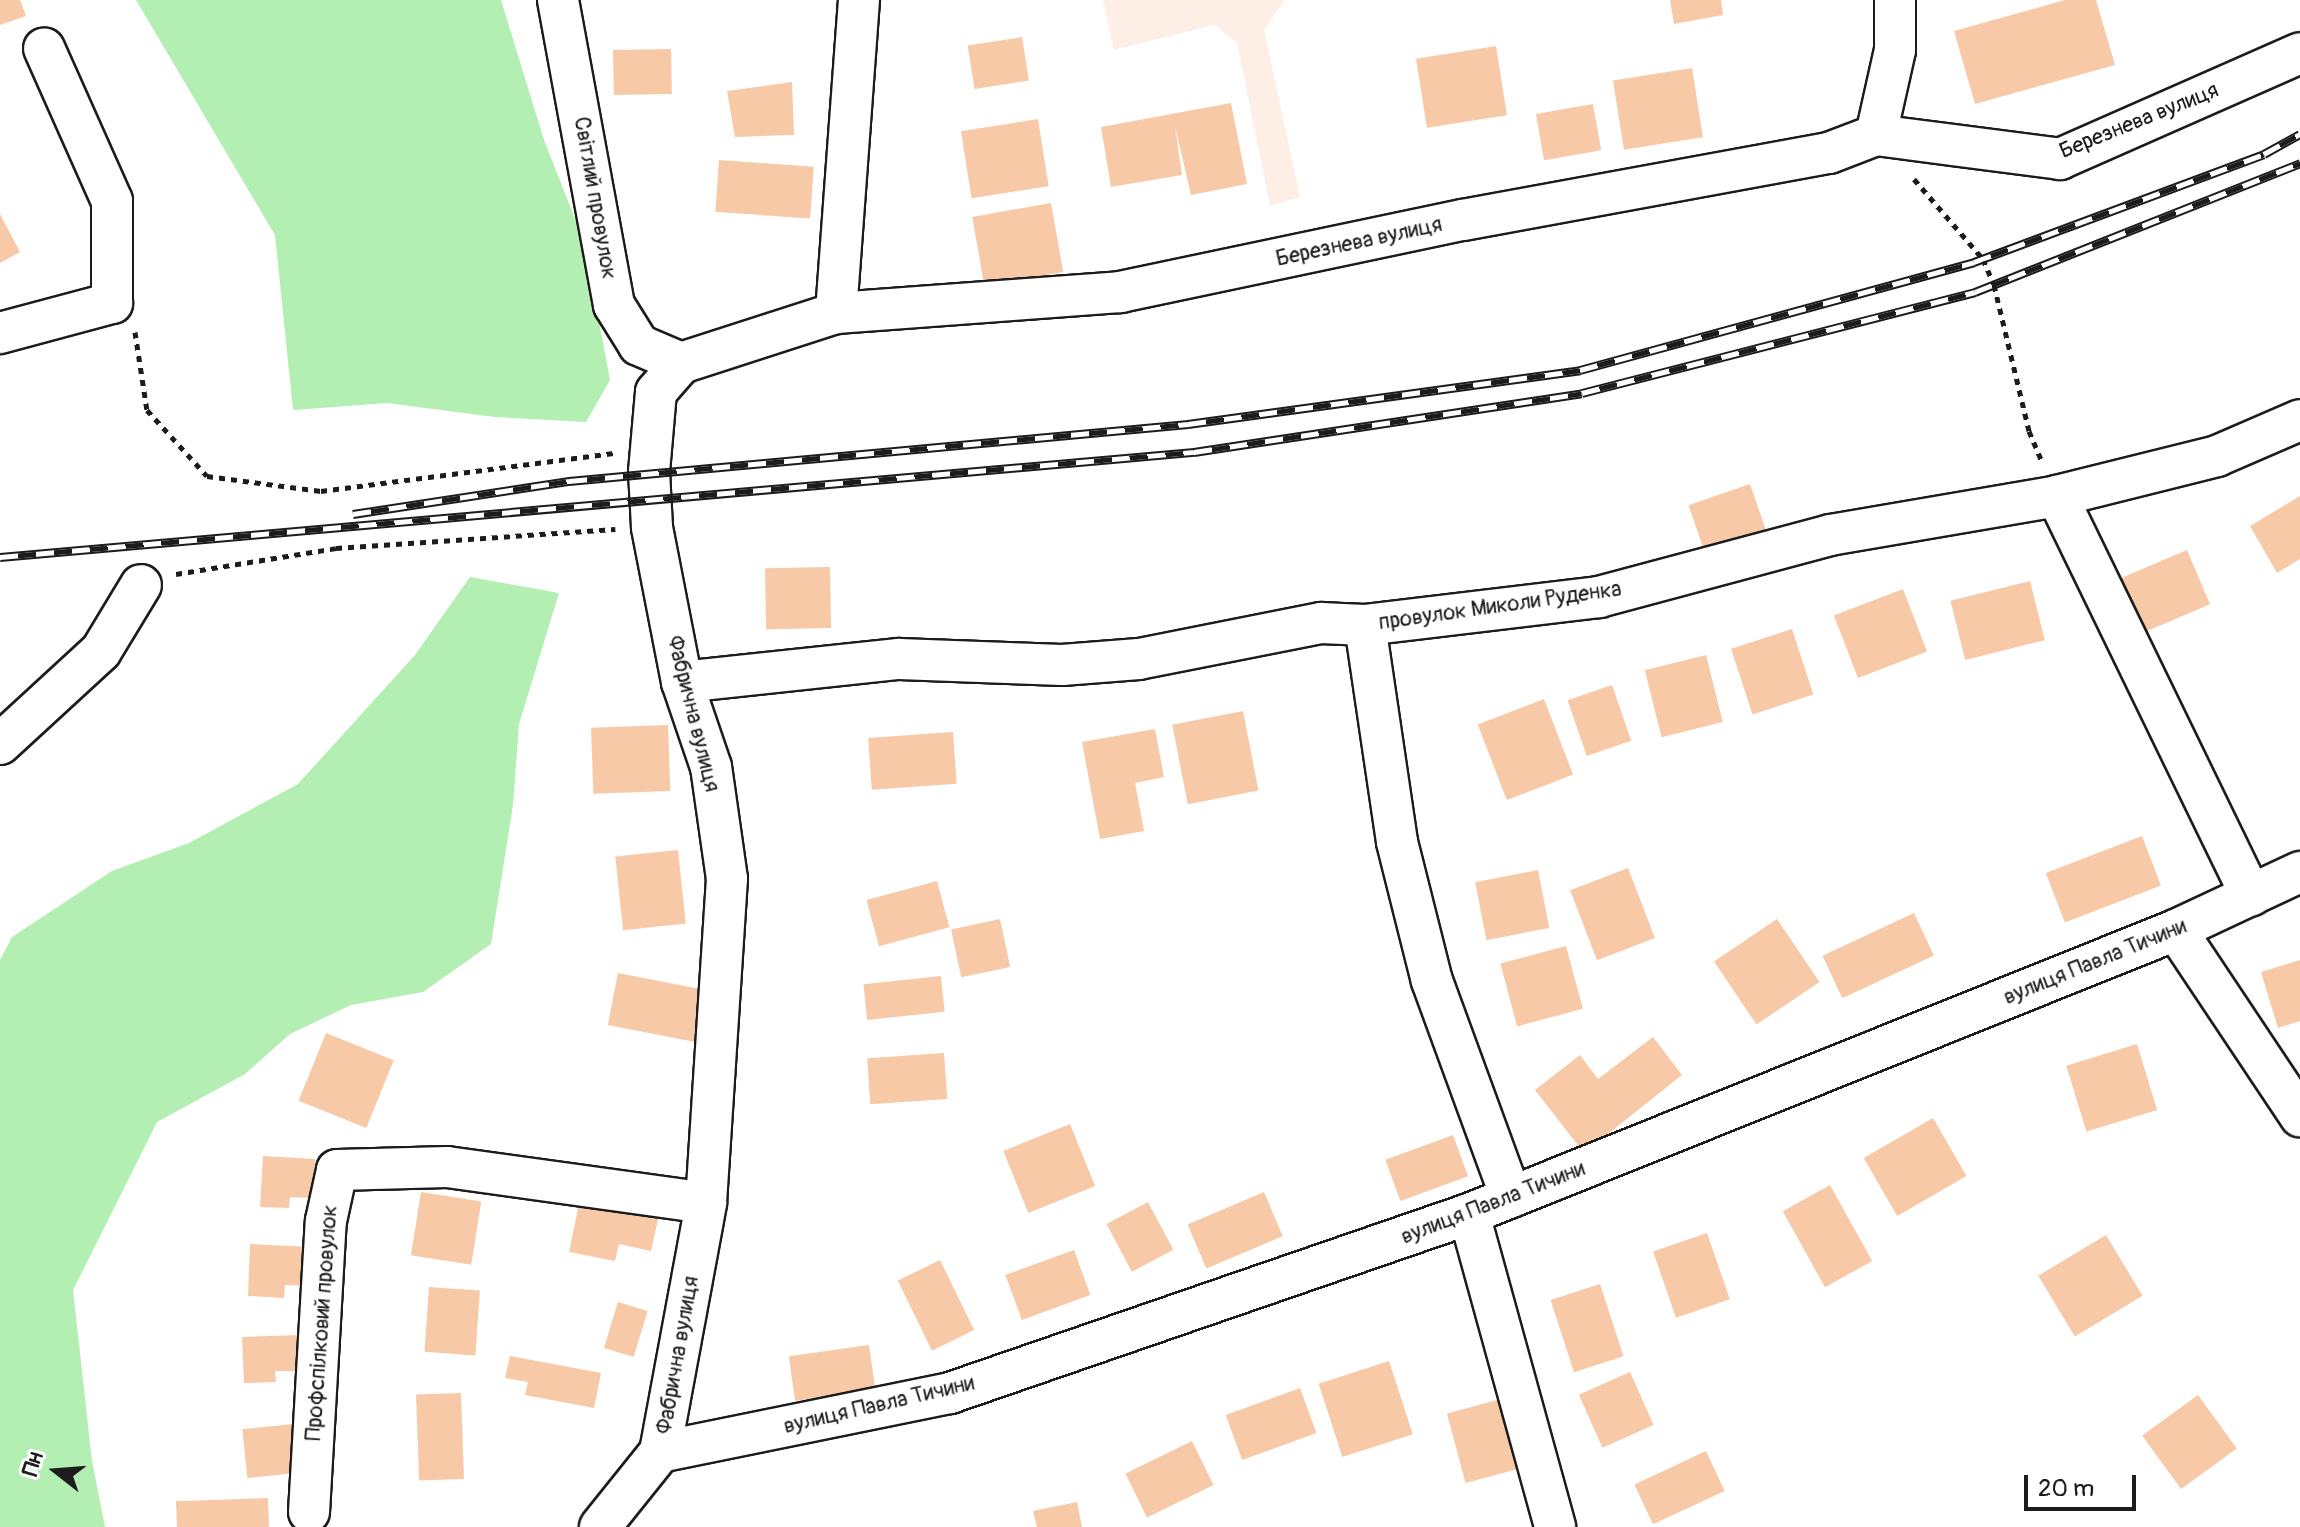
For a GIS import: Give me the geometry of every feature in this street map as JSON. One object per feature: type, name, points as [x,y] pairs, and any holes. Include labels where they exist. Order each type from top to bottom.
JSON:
[{"type":"street","name":"Світлий провулок","points":[[558,0],[614,305],[639,345],[681,363]]},
{"type":"street","points":[[681,363],[836,313],[859,0]]},
{"type":"street","points":[[1876,135],[1895,50],[1895,0]]},
{"type":"street","points":[[0,333],[112,303],[112,201],[44,48]]},
{"type":"street","name":"Березнева вулиця","points":[[836,313],[1120,292],[1463,220],[1829,153],[1876,135],[2060,159],[2300,53]]},
{"type":"street","name":"Фабрична вулиця","points":[[600,1527],[660,1452],[706,1203],[727,879],[711,767],[682,682],[652,527],[650,449],[656,392],[681,363]]},
{"type":"street","name":"провулок Миколи Руденка","points":[[682,682],[899,659],[1062,665],[1139,659],[1321,623],[1365,625],[1599,597],[1830,535],[2057,496],[2217,456],[2300,420]]},
{"type":"street","points":[[2057,496],[2251,895]]},
{"type":"street","points":[[0,744],[101,651],[141,585]]},
{"type":"street","points":[[1365,625],[1397,842],[1416,919],[1432,981],[1511,1197]]},
{"type":"street","name":"вулиця Павла Тичини","points":[[660,1452],[950,1393],[1469,1214],[2176,930],[2300,872]]},
{"type":"street","points":[[2176,930],[2300,1116]]},
{"type":"street","name":"Профспілковий провулок","points":[[309,1512],[326,1221],[337,1170],[447,1167],[706,1203]]},
{"type":"street","points":[[1469,1214],[1555,1527]]},
{"type":"path","points":[[1876,135],[1983,259],[1994,285],[2029,431],[2057,496]]},
{"type":"path","points":[[112,303],[134,325],[147,410],[207,476],[321,491],[650,449]]},
{"type":"path","points":[[141,585],[186,571],[336,548],[652,527]]},
{"type":"shaded area","points":[[1103,0],[1285,0],[1264,30],[1300,197],[1270,206],[1237,43],[1214,25],[1114,50]]},
{"type":"green space","points":[[136,0],[501,0],[544,140],[584,242],[610,380],[586,422],[495,417],[387,403],[293,410],[275,235]]},
{"type":"green space","points":[[470,577],[559,593],[519,724],[513,805],[491,944],[423,992],[351,1005],[290,1034],[245,1074],[157,1122],[73,1290],[92,1461],[105,1527],[0,1527],[0,960],[12,937],[112,871],[189,843],[298,784],[415,655]]},
{"type":"building","points":[[0,0],[20,0],[26,16],[0,25]]},
{"type":"building","points":[[1670,0],[1721,0],[1723,15],[1674,24]]},
{"type":"building","points":[[2065,0],[2096,0],[2115,65],[1975,104],[1954,31]]},
{"type":"building","points":[[1022,37],[1029,80],[975,89],[968,46]]},
{"type":"building","points":[[1496,46],[1507,115],[1427,128],[1416,59]]},
{"type":"building","points":[[671,49],[672,94],[614,95],[613,50]]},
{"type":"building","points":[[1692,68],[1703,137],[1624,150],[1613,81]]},
{"type":"building","points":[[792,82],[794,135],[735,137],[727,91]]},
{"type":"building","points":[[1231,103],[1247,184],[1191,195],[1175,126],[1182,175],[1111,187],[1101,127]]},
{"type":"building","points":[[1593,104],[1601,150],[1544,160],[1536,114]]},
{"type":"building","points":[[1038,119],[1049,186],[972,198],[961,131]]},
{"type":"building","points":[[719,160],[814,167],[810,219],[715,212]]},
{"type":"building","points":[[1051,203],[1063,272],[984,286],[972,217]]},
{"type":"building","points":[[0,214],[20,252],[0,263]]},
{"type":"building","points":[[1750,484],[1766,530],[1704,551],[1689,505]]},
{"type":"building","points":[[2300,496],[2300,559],[2277,573],[2250,526]]},
{"type":"building","points":[[2187,550],[2210,604],[2142,633],[2119,579]]},
{"type":"building","points":[[830,567],[831,628],[766,629],[765,568]]},
{"type":"building","points":[[2030,581],[2045,640],[1965,660],[1950,601]]},
{"type":"building","points":[[1903,589],[1927,652],[1858,678],[1834,616]]},
{"type":"building","points":[[1792,629],[1813,695],[1752,714],[1731,649]]},
{"type":"building","points":[[1706,655],[1723,722],[1662,737],[1645,670]]},
{"type":"building","points":[[1612,685],[1631,741],[1587,756],[1568,700]]},
{"type":"building","points":[[1544,699],[1573,775],[1507,800],[1478,724]]},
{"type":"building","points":[[1243,711],[1258,791],[1188,804],[1172,725]]},
{"type":"building","points":[[668,725],[670,791],[593,794],[591,728]]},
{"type":"building","points":[[1155,729],[1164,777],[1135,783],[1144,831],[1100,839],[1082,742]]},
{"type":"building","points":[[953,732],[957,784],[872,790],[868,738]]},
{"type":"building","points":[[2142,836],[2161,885],[2065,922],[2046,873]]},
{"type":"building","points":[[678,850],[686,924],[623,930],[615,857]]},
{"type":"building","points":[[1628,868],[1655,938],[1597,960],[1570,890]]},
{"type":"building","points":[[1538,870],[1549,928],[1486,940],[1475,882]]},
{"type":"building","points":[[937,881],[949,927],[879,946],[866,900]]},
{"type":"building","points":[[1914,913],[1934,956],[1842,998],[1822,956]]},
{"type":"building","points":[[1000,919],[1010,967],[961,977],[951,929]]},
{"type":"building","points":[[1777,919],[1819,982],[1756,1025],[1714,961]]},
{"type":"building","points":[[1566,946],[1583,1009],[1517,1026],[1500,964]]},
{"type":"building","points":[[2300,960],[2300,1021],[2278,1028],[2261,972]]},
{"type":"building","points":[[618,973],[705,990],[695,1042],[608,1025]]},
{"type":"building","points":[[941,976],[945,1012],[867,1020],[863,984]]},
{"type":"building","points":[[326,1033],[394,1060],[366,1128],[299,1101]]},
{"type":"building","points":[[1653,1037],[1682,1075],[1584,1153],[1535,1090],[1580,1055],[1598,1079]]},
{"type":"building","points":[[2137,1044],[2157,1110],[2086,1132],[2066,1066]]},
{"type":"building","points":[[944,1053],[947,1099],[870,1104],[867,1058]]},
{"type":"building","points":[[1933,1118],[1966,1176],[1897,1216],[1864,1158]]},
{"type":"building","points":[[1070,1124],[1095,1186],[1028,1213],[1003,1151]]},
{"type":"building","points":[[1453,1135],[1468,1176],[1400,1201],[1385,1160]]},
{"type":"building","points":[[263,1156],[315,1159],[314,1198],[290,1197],[289,1208],[260,1207]]},
{"type":"building","points":[[1830,1185],[1872,1261],[1825,1287],[1783,1211]]},
{"type":"building","points":[[421,1192],[481,1202],[471,1265],[411,1255]]},
{"type":"building","points":[[1264,1192],[1283,1236],[1206,1269],[1188,1224]]},
{"type":"building","points":[[580,1199],[659,1215],[651,1251],[619,1244],[615,1261],[569,1252]]},
{"type":"building","points":[[1148,1202],[1173,1250],[1132,1272],[1107,1224]]},
{"type":"building","points":[[1707,1233],[1730,1299],[1676,1318],[1653,1252]]},
{"type":"building","points":[[2106,1235],[2143,1296],[2075,1337],[2038,1276]]},
{"type":"building","points":[[250,1244],[310,1247],[308,1286],[285,1285],[284,1298],[248,1296]]},
{"type":"building","points":[[1074,1250],[1090,1295],[1022,1320],[1005,1275]]},
{"type":"building","points":[[940,1260],[974,1330],[932,1351],[898,1281]]},
{"type":"building","points":[[1600,1284],[1623,1356],[1574,1372],[1551,1300]]},
{"type":"building","points":[[429,1287],[480,1291],[475,1355],[424,1352]]},
{"type":"building","points":[[618,1302],[648,1311],[634,1357],[604,1348]]},
{"type":"building","points":[[301,1335],[302,1371],[275,1371],[276,1382],[244,1383],[242,1337]]},
{"type":"building","points":[[869,1345],[875,1390],[795,1401],[789,1356]]},
{"type":"building","points":[[510,1356],[601,1373],[594,1408],[525,1395],[528,1382],[505,1378]]},
{"type":"building","points":[[1389,1361],[1413,1434],[1342,1457],[1319,1384]]},
{"type":"building","points":[[1630,1372],[1654,1425],[1602,1448],[1579,1395]]},
{"type":"building","points":[[1300,1388],[1316,1433],[1242,1460],[1226,1415]]},
{"type":"building","points":[[461,1393],[464,1479],[419,1481],[416,1395]]},
{"type":"building","points":[[2198,1395],[2237,1448],[2181,1489],[2142,1436]]},
{"type":"building","points":[[1501,1399],[1520,1469],[1466,1483],[1447,1413]]},
{"type":"building","points":[[293,1424],[298,1473],[247,1478],[242,1429]]},
{"type":"building","points":[[1192,1441],[1213,1485],[1147,1517],[1125,1473]]},
{"type":"building","points":[[1706,1451],[1725,1491],[1653,1524],[1634,1484]]},
{"type":"building","points":[[268,1498],[269,1527],[177,1527],[176,1501]]},
{"type":"building","points":[[1077,1502],[1082,1527],[1037,1527],[1033,1511]]},
{"type":"railway","points":[[353,514],[569,481],[1188,424],[1580,370],[1974,262],[2264,154],[2300,134]]},
{"type":"railway","points":[[0,557],[1194,452],[1582,393],[1975,292],[2300,163]]}]
